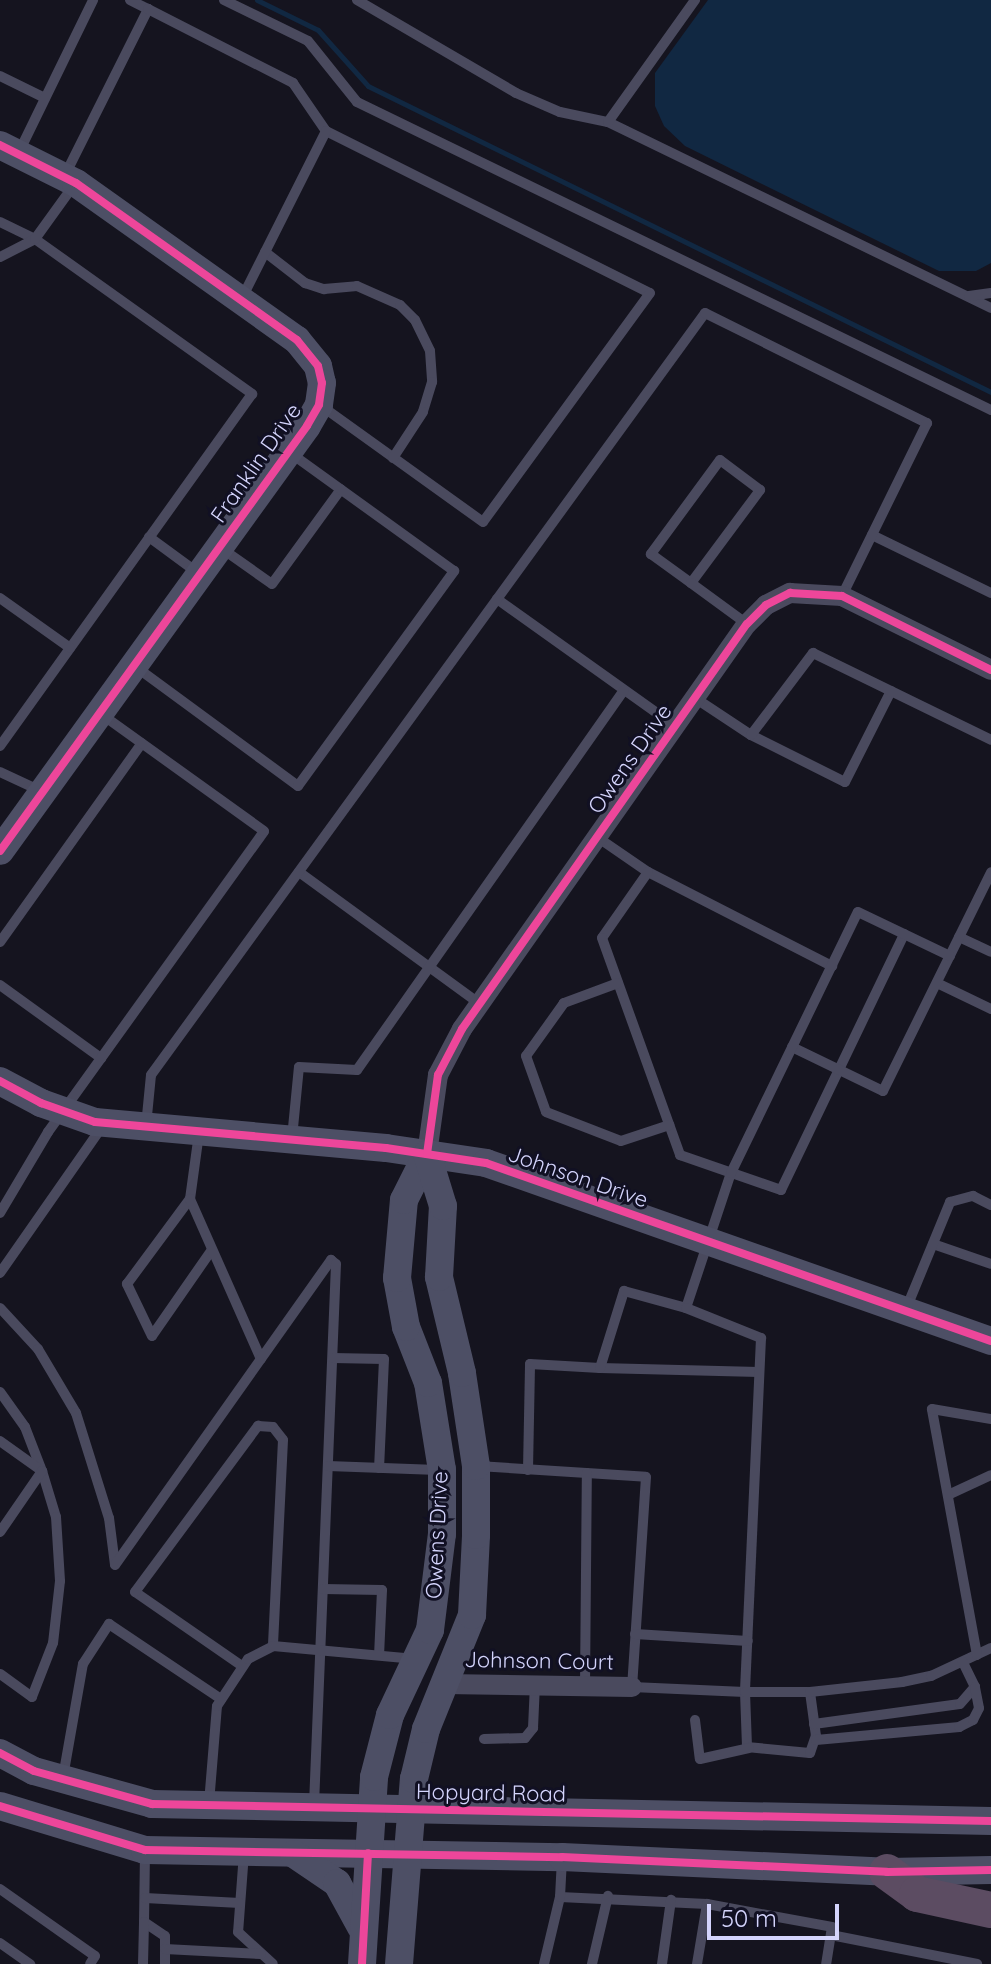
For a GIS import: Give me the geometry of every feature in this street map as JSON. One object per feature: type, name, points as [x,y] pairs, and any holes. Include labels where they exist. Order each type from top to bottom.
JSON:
[{"type":"highway","points":[[887,1872],[917,1894],[991,1910]]},
{"type":"street","name":"Franklin Drive","points":[[0,851],[289,451],[319,405],[322,383],[309,353],[241,300],[70,180],[9,149]]},
{"type":"street","name":"Owens Drive","points":[[362,1964],[372,1807],[390,1715],[417,1659],[437,1595],[442,1470],[428,1383],[406,1327],[397,1278],[404,1200],[427,1154],[438,1075],[480,1004],[747,624],[790,593],[842,596],[991,670]]},
{"type":"street","name":"Johnson Drive","points":[[0,1081],[63,1111],[104,1123],[427,1154],[486,1163],[991,1341]]},
{"type":"street","name":"Owens Drive","points":[[399,1964],[410,1809],[426,1729],[472,1615],[476,1519],[476,1466],[462,1373],[439,1277],[443,1206],[427,1154]]},
{"type":"street","points":[[435,1428],[452,1432],[466,1461],[476,1466]]},
{"type":"street","points":[[442,1470],[464,1483],[469,1513],[476,1519]]},
{"type":"street","name":"Johnson Court","points":[[445,1684],[632,1687]]},
{"type":"street","name":"Hopyard Road","points":[[0,1753],[62,1778],[152,1804],[991,1821]]},
{"type":"street","points":[[0,1806],[145,1850],[562,1857],[887,1872],[991,1870]]},
{"type":"street","points":[[290,1852],[337,1883],[363,1930]]},
{"type":"lane","points":[[9,149],[45,98],[93,0]]},
{"type":"lane","points":[[130,0],[293,83],[326,131],[650,293],[483,522],[319,405]]},
{"type":"lane","points":[[224,0],[308,41],[357,102],[991,410]]},
{"type":"lane","points":[[357,0],[516,93],[560,112],[608,122],[991,308]]},
{"type":"lane","points":[[608,122],[695,0]]},
{"type":"lane","points":[[0,257],[35,239],[70,180],[148,9]]},
{"type":"lane","points":[[0,76],[45,98]]},
{"type":"lane","points":[[241,300],[326,131]]},
{"type":"lane","points":[[0,222],[35,239],[252,394],[0,746]]},
{"type":"lane","points":[[265,252],[305,283],[324,289],[357,286],[400,305],[415,320],[430,351],[432,382],[423,412],[393,458]]},
{"type":"lane","points":[[967,297],[991,293]]},
{"type":"lane","points":[[146,1129],[151,1075],[705,313],[927,423],[842,596]]},
{"type":"lane","points":[[134,666],[298,786],[454,571],[289,451]]},
{"type":"lane","points":[[691,583],[760,490],[720,460],[651,554],[747,624]]},
{"type":"lane","points":[[220,547],[272,584],[341,489]]},
{"type":"lane","points":[[872,535],[991,593]]},
{"type":"lane","points":[[149,537],[200,574]]},
{"type":"lane","points":[[0,598],[70,648]]},
{"type":"lane","points":[[497,599],[675,726]]},
{"type":"lane","points":[[751,735],[813,653],[991,740]]},
{"type":"lane","points":[[292,1140],[299,1067],[357,1070],[624,690]]},
{"type":"lane","points":[[695,698],[751,735],[845,782],[891,691]]},
{"type":"lane","points":[[0,1213],[63,1111],[264,831],[99,713]]},
{"type":"lane","points":[[0,942],[142,743]]},
{"type":"lane","points":[[0,772],[43,792]]},
{"type":"lane","points":[[597,837],[648,872],[832,966]]},
{"type":"lane","points":[[299,872],[480,1004]]},
{"type":"lane","points":[[648,872],[602,938],[680,1155],[781,1190],[904,934]]},
{"type":"lane","points":[[792,1047],[883,1091],[991,872]]},
{"type":"lane","points":[[686,1308],[731,1173],[858,912],[950,956]]},
{"type":"lane","points":[[959,937],[991,952]]},
{"type":"lane","points":[[618,983],[564,1003],[526,1056],[546,1112],[621,1141],[669,1125]]},
{"type":"lane","points":[[937,983],[991,1009]]},
{"type":"lane","points":[[0,985],[101,1058]]},
{"type":"lane","points":[[0,1273],[104,1123]]},
{"type":"lane","points":[[199,1133],[190,1199],[127,1284],[152,1336],[211,1251]]},
{"type":"lane","points":[[905,1311],[950,1202],[973,1196],[991,1205]]},
{"type":"lane","points":[[190,1199],[261,1359]]},
{"type":"lane","points":[[933,1244],[991,1264]]},
{"type":"lane","points":[[0,1308],[38,1349],[76,1413],[109,1518],[115,1565],[331,1260],[336,1264],[314,1805]]},
{"type":"lane","points":[[600,1368],[624,1291],[686,1308],[761,1338],[745,1692],[749,1748]]},
{"type":"lane","points":[[333,1358],[384,1359],[379,1468]]},
{"type":"lane","points":[[528,1470],[530,1364],[759,1372]]},
{"type":"lane","points":[[0,1392],[25,1427],[42,1471],[56,1517],[60,1581],[53,1643],[32,1697],[0,1674]]},
{"type":"lane","points":[[977,1655],[932,1409],[991,1419]]},
{"type":"lane","points":[[242,1666],[135,1592],[258,1426],[273,1427],[283,1440],[273,1646]]},
{"type":"lane","points":[[0,1441],[42,1471]]},
{"type":"lane","points":[[328,1466],[442,1470]]},
{"type":"lane","points":[[476,1466],[646,1477],[632,1687],[810,1692],[902,1682],[963,1662],[991,1648]]},
{"type":"lane","points":[[0,1532],[42,1471]]},
{"type":"lane","points":[[585,1686],[587,1473]]},
{"type":"lane","points":[[948,1495],[991,1475]]},
{"type":"lane","points":[[323,1589],[382,1590],[379,1655]]},
{"type":"lane","points":[[62,1778],[83,1664],[109,1624],[221,1699]]},
{"type":"lane","points":[[635,1634],[748,1641]]},
{"type":"lane","points":[[209,1804],[221,1699],[242,1666],[273,1646],[417,1659]]},
{"type":"lane","points":[[816,1740],[959,1727],[973,1720],[979,1708],[975,1687],[963,1662]]},
{"type":"lane","points":[[484,1739],[525,1738],[533,1728],[535,1684]]},
{"type":"lane","points":[[814,1724],[960,1704],[975,1687]]},
{"type":"lane","points":[[695,1720],[700,1759],[749,1748],[810,1753],[816,1740],[810,1692]]},
{"type":"lane","points":[[143,1964],[145,1850]]},
{"type":"lane","points":[[244,1851],[238,1932],[273,1964]]},
{"type":"lane","points":[[544,1964],[560,1897],[562,1857]]},
{"type":"lane","points":[[0,1889],[95,1956],[90,1964]]},
{"type":"lane","points":[[592,1964],[608,1896]]},
{"type":"lane","points":[[560,1897],[671,1900],[832,1927],[826,1964]]},
{"type":"lane","points":[[145,1898],[240,1903]]},
{"type":"lane","points":[[662,1964],[671,1900]]},
{"type":"lane","points":[[697,1964],[707,1904]]},
{"type":"lane","points":[[144,1922],[165,1936],[165,1964]]},
{"type":"lane","points":[[831,1935],[977,1964]]},
{"type":"lane","points":[[0,1943],[30,1964]]},
{"type":"lane","points":[[165,1949],[261,1954]]},
{"type":"water","points":[[708,0],[991,0],[991,263],[976,271],[939,271],[685,146],[664,126],[655,106],[655,73]]},
{"type":"waterway","points":[[257,0],[318,30],[368,86],[991,392]]},
{"type":"cycle path","points":[[0,145],[76,183],[297,340],[318,366],[322,383],[319,405],[307,426],[0,851]]},
{"type":"cycle path","points":[[427,1154],[438,1075],[462,1029],[747,624],[766,605],[790,593],[842,596],[991,670]]},
{"type":"cycle path","points":[[0,1081],[41,1103],[95,1122],[386,1148],[486,1163],[991,1341]]},
{"type":"cycle path","points":[[0,1753],[34,1771],[152,1804],[991,1821]]},
{"type":"cycle path","points":[[0,1806],[145,1850],[562,1857],[887,1872],[991,1870]]},
{"type":"cycle path","points":[[362,1964],[368,1853]]}]
